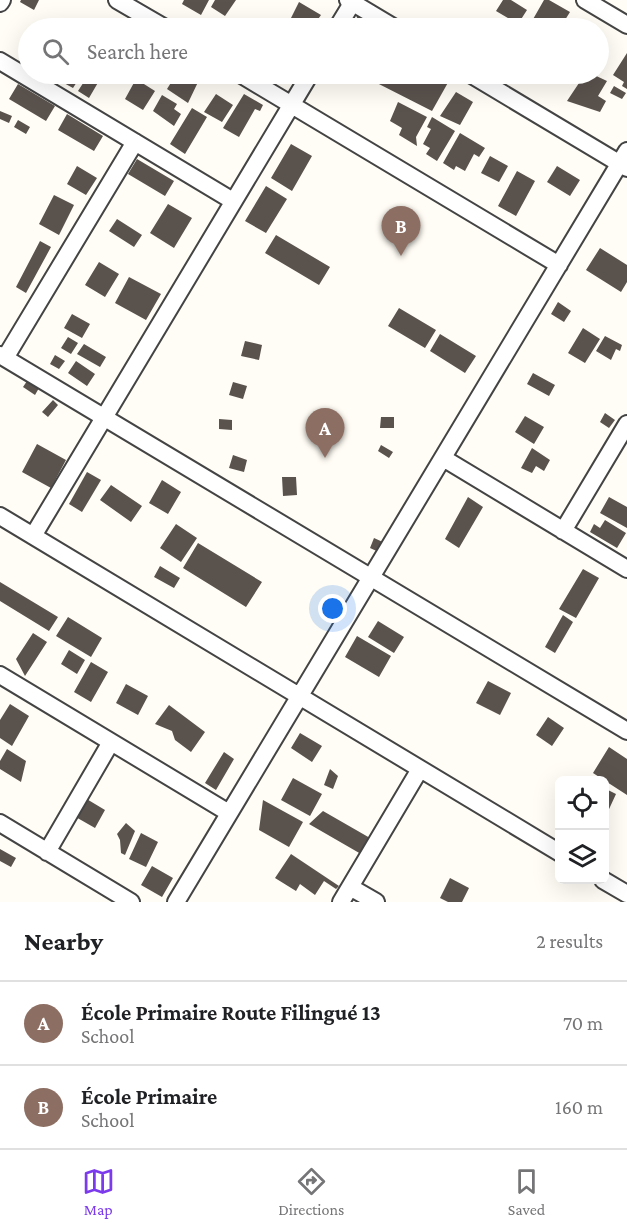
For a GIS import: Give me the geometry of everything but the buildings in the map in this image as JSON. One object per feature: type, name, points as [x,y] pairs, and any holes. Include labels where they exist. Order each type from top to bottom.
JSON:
[{"type":"street","points":[[117,0],[148,18]]},
{"type":"street","points":[[585,0],[627,25]]},
{"type":"street","points":[[343,18],[352,1],[379,18]]},
{"type":"street","points":[[0,61],[18,72]]},
{"type":"street","points":[[38,84],[233,201]]},
{"type":"street","points":[[257,84],[559,265]]},
{"type":"street","points":[[33,536],[304,84]]},
{"type":"street","points":[[176,902],[442,458],[625,160],[488,84]]},
{"type":"street","points":[[135,142],[3,357],[627,731]]},
{"type":"street","points":[[563,531],[627,424]]},
{"type":"street","points":[[442,458],[627,569]]},
{"type":"street","points":[[0,516],[555,850]]},
{"type":"street","points":[[0,675],[230,813]]},
{"type":"street","points":[[48,852],[111,742]]},
{"type":"street","points":[[341,902],[420,769]]},
{"type":"street","points":[[0,823],[131,902]]},
{"type":"street","points":[[609,883],[627,894]]},
{"type":"street","points":[[350,887],[376,902]]},
{"type":"place","name":"École Primaire","points":[[401,256]]},
{"type":"place","name":"École Primaire Route Filingué 13","points":[[325,458]]}]
